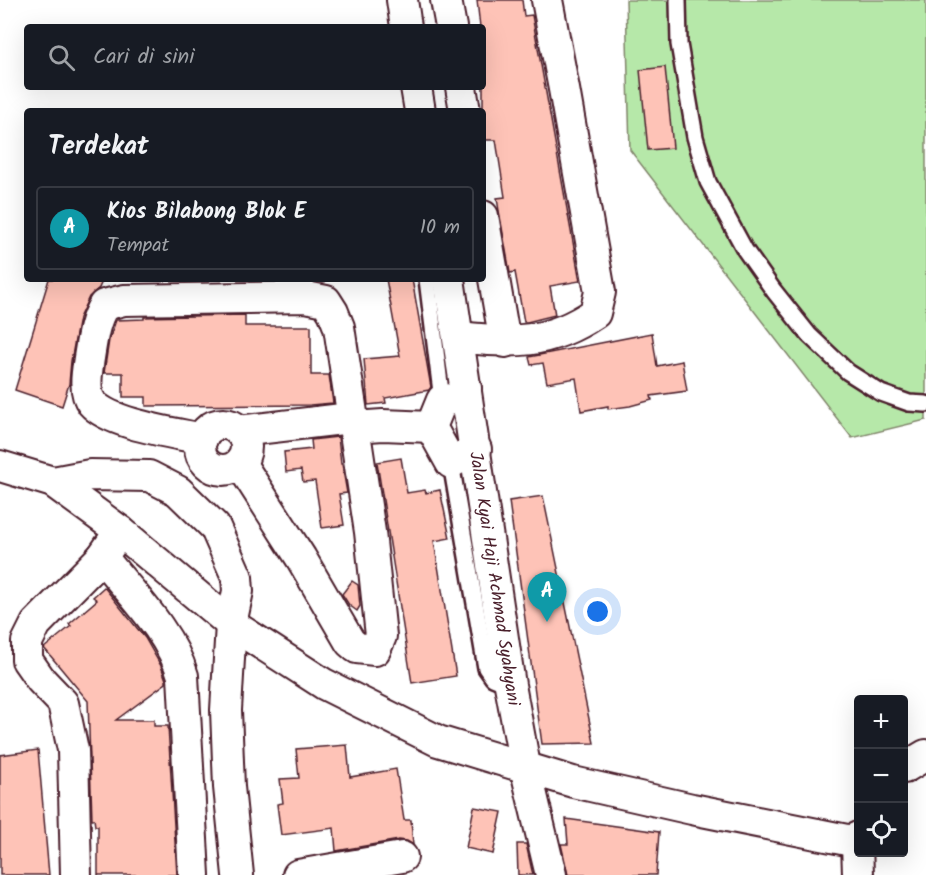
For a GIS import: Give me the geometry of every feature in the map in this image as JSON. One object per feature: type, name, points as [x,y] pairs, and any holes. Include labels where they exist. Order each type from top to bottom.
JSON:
[{"type":"street","points":[[402,0],[406,24]]},
{"type":"street","points":[[446,0],[450,24]]},
{"type":"street","points":[[459,337],[505,342],[539,338],[578,324],[595,312],[600,292],[567,100],[547,0]]},
{"type":"street","points":[[416,90],[420,108]]},
{"type":"street","points":[[462,90],[464,108]]},
{"type":"street","points":[[486,233],[505,342]]},
{"type":"street","name":"Jalan Kyai Haji Achmad Syahyani","points":[[450,282],[459,337],[446,405],[464,456],[525,766],[551,875]]},
{"type":"street","points":[[202,448],[103,412],[91,402],[87,390],[87,370],[98,316],[104,305],[124,300],[306,297],[326,301],[339,327],[370,532],[381,636],[375,650],[357,648],[350,642],[301,558],[240,463]]},
{"type":"street","points":[[239,431],[353,422],[383,425],[446,405],[464,456]]},
{"type":"street","points":[[166,483],[202,448],[214,426],[232,426],[245,438],[245,456],[232,469],[224,470],[208,465],[202,448]]},
{"type":"street","points":[[0,465],[53,482],[120,531],[231,624],[324,684],[438,741],[573,782],[670,804],[854,839]]},
{"type":"street","points":[[53,482],[90,475],[149,476],[166,483],[187,498],[215,527],[237,577],[238,591],[231,624],[226,710],[238,875]]},
{"type":"street","points":[[76,875],[73,750],[63,704],[41,680],[27,660],[27,642],[36,624],[102,557],[120,531]]},
{"type":"street","points":[[102,557],[166,636],[178,659],[183,676],[194,875]]},
{"type":"street","points":[[908,765],[926,755]]},
{"type":"street","points":[[298,875],[402,857]]},
{"type":"street","points":[[858,857],[858,875]]},
{"type":"lane","points":[[678,0],[679,44],[695,137],[708,182],[745,250],[809,335],[848,372],[881,393],[909,403],[926,404]]},
{"type":"lane","points":[[427,282],[446,405]]},
{"type":"green space","points":[[626,0],[926,0],[926,420],[852,438],[630,150]]},
{"type":"building","points":[[477,0],[522,0],[524,16],[532,15],[580,281],[550,286],[555,315],[527,322],[524,322],[515,272],[510,273],[499,211],[497,198],[505,197],[496,140],[486,140],[486,108],[483,108],[483,90],[486,90],[486,24],[480,24]]},
{"type":"building","points":[[665,67],[673,148],[648,150],[640,70]]},
{"type":"building","points":[[48,282],[102,282],[99,288],[89,297],[79,318],[69,384],[62,406],[15,390]]},
{"type":"building","points":[[387,282],[413,282],[431,387],[429,390],[385,398],[386,403],[368,405],[364,359],[400,356]]},
{"type":"building","points":[[245,315],[245,326],[311,326],[311,375],[329,375],[333,403],[146,406],[146,397],[123,397],[123,373],[104,373],[109,340],[116,320],[144,319],[144,317]]},
{"type":"building","points":[[652,333],[657,366],[682,361],[687,391],[651,396],[652,400],[630,406],[608,409],[608,406],[581,411],[576,378],[547,383],[543,363],[531,365],[529,357]]},
{"type":"building","points":[[338,437],[347,493],[339,494],[344,525],[322,528],[315,481],[303,482],[301,470],[286,472],[284,452],[312,449],[311,440]]},
{"type":"building","points":[[401,458],[407,493],[440,490],[450,538],[434,541],[456,676],[412,683],[377,462]]},
{"type":"building","points":[[543,496],[594,743],[542,744],[509,501]]},
{"type":"building","points":[[352,581],[358,585],[360,606],[357,611],[349,605],[342,594]]},
{"type":"building","points":[[104,587],[145,638],[166,680],[166,683],[116,720],[154,720],[154,726],[168,726],[177,875],[98,875],[98,826],[95,826],[94,819],[92,819],[88,701],[44,648],[71,626],[69,624],[97,600],[93,597]]},
{"type":"building","points":[[347,745],[350,777],[396,769],[404,820],[411,820],[413,845],[399,840],[336,851],[334,828],[281,835],[277,804],[283,803],[280,779],[299,778],[296,749]]},
{"type":"building","points":[[38,750],[49,875],[0,875],[0,755]]},
{"type":"building","points":[[474,807],[502,812],[493,854],[466,848]]},
{"type":"building","points":[[566,819],[659,832],[656,875],[568,875],[561,844],[568,844]]},
{"type":"building","points":[[517,844],[526,844],[533,875],[518,875]]},
{"type":"place","name":"Kios Bilabong Blok E","points":[[547,622]]}]
